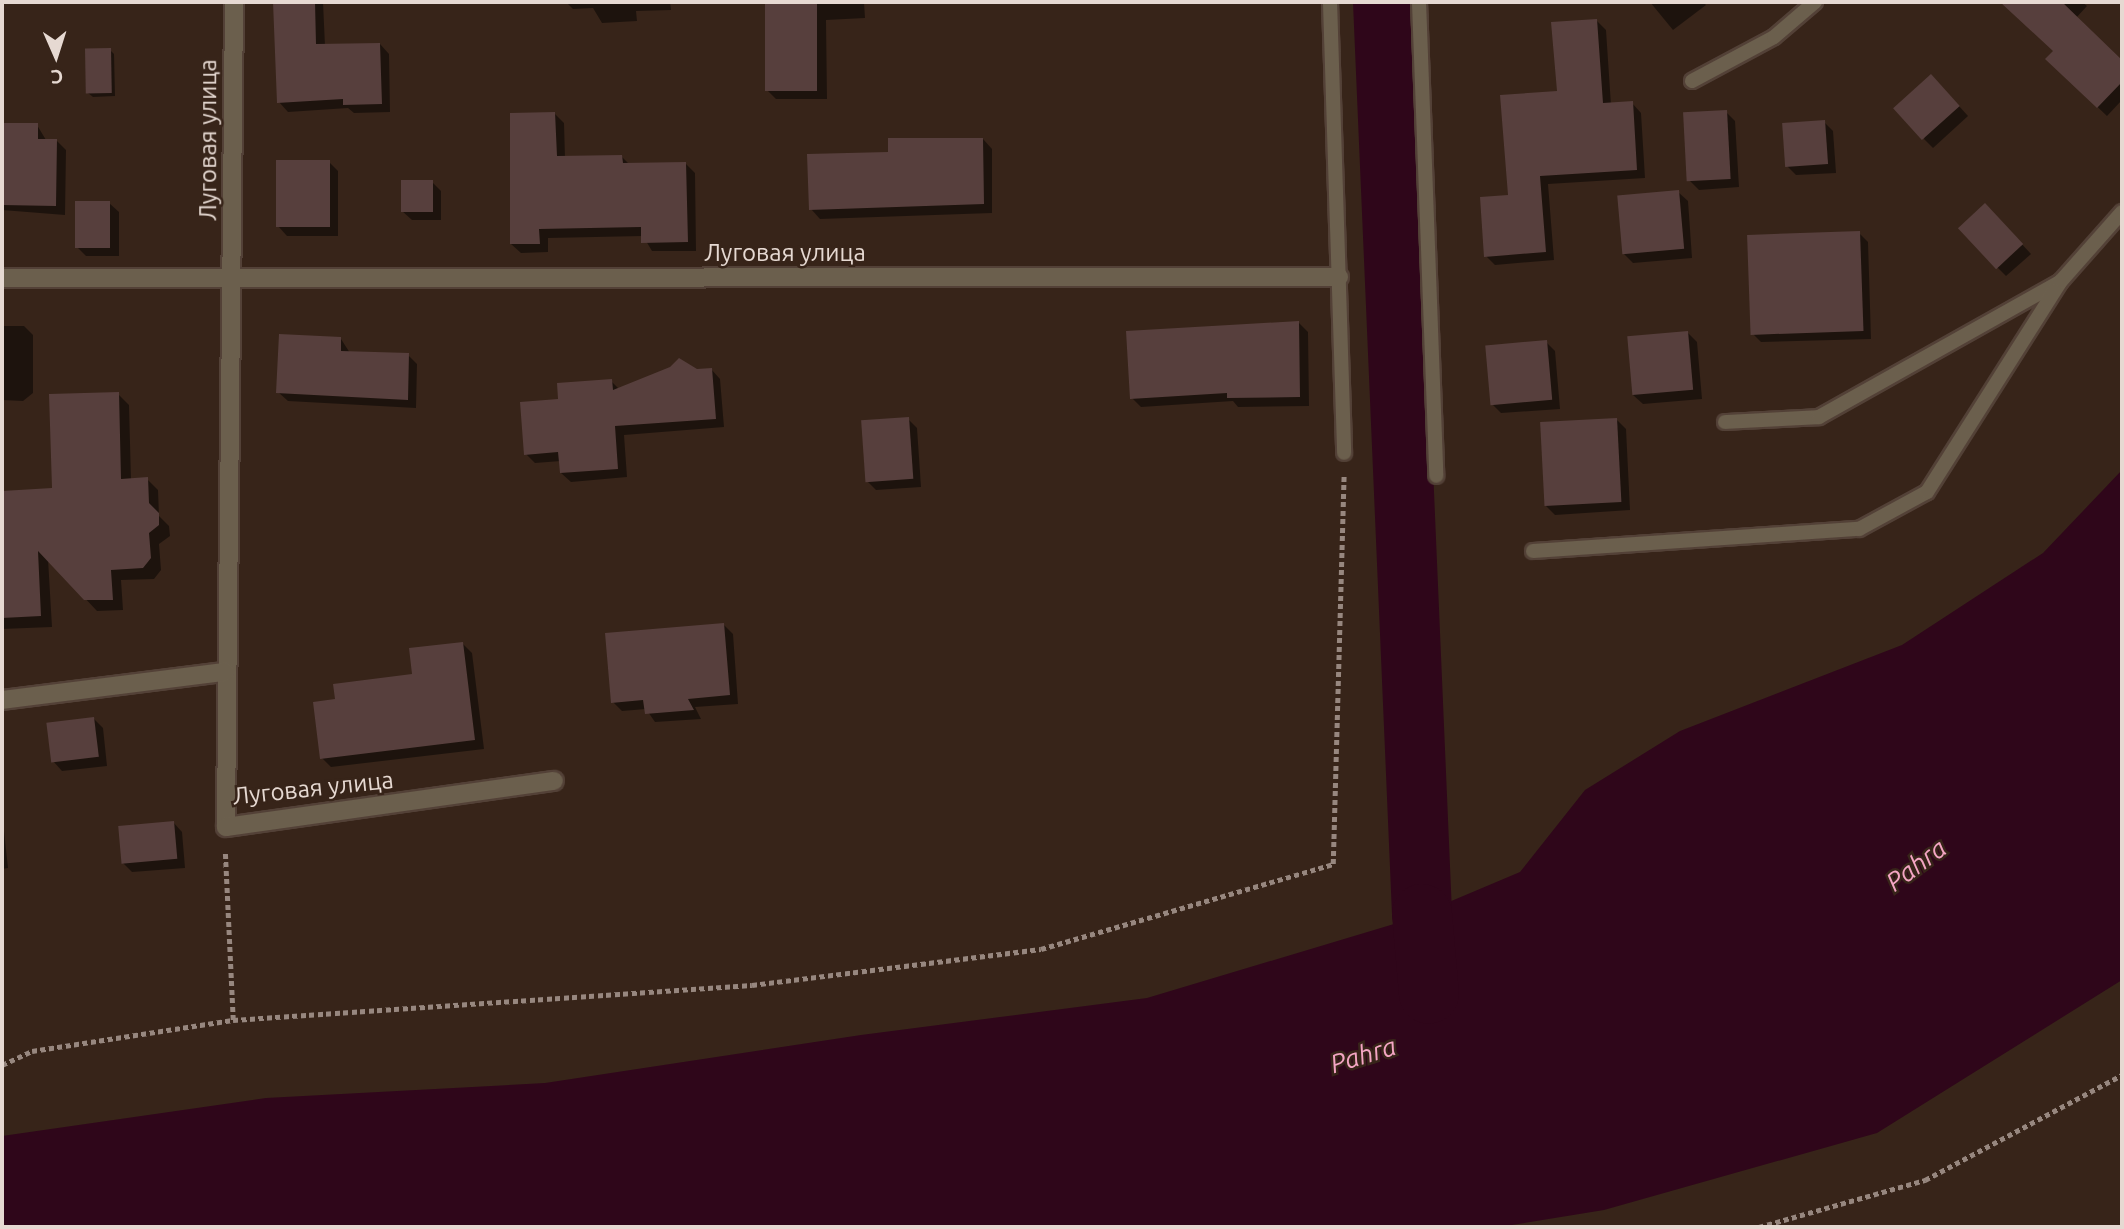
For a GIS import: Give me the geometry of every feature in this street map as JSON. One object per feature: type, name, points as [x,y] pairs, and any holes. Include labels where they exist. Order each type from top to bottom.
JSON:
[{"type":"street","name":"Луговая улица","points":[[234,2],[225,672],[226,827],[554,781]]},
{"type":"street","name":"Луговая улица","points":[[2,278],[1339,277]]},
{"type":"street","points":[[2,700],[225,672]]},
{"type":"lane","points":[[1330,2],[1344,453]]},
{"type":"lane","points":[[1419,2],[1436,476]]},
{"type":"lane","points":[[1692,81],[1774,37],[1815,2]]},
{"type":"lane","points":[[1533,551],[1859,529],[1927,492],[2061,281],[2122,212]]},
{"type":"lane","points":[[1725,422],[1819,417],[2061,281]]},
{"type":"path","points":[[2,1065],[32,1051],[233,1020],[752,985],[1041,949],[1333,864],[1344,453]]},
{"type":"path","points":[[226,827],[233,1020]]},
{"type":"path","points":[[1759,1227],[1925,1180],[2122,1075]]},
{"type":"water","name":"Pahra","points":[[2122,470],[2122,980],[1877,1133],[1604,1210],[1499,1227],[2,1227],[2,1136],[266,1098],[545,1083],[861,1035],[1147,998],[1404,921],[1520,872],[1585,790],[1680,731],[1902,645],[2043,553]]},
{"type":"building","points":[[273,2],[315,2],[316,44],[380,43],[382,104],[343,105],[343,99],[277,103]]},
{"type":"building","points":[[765,2],[817,2],[817,91],[765,91]]},
{"type":"building","points":[[2000,2],[2062,2],[2122,60],[2122,82],[2097,108],[2045,59],[2053,51]]},
{"type":"building","points":[[1597,19],[1603,103],[1633,101],[1637,170],[1540,176],[1546,252],[1484,257],[1480,197],[1508,195],[1500,95],[1557,91],[1551,22]]},
{"type":"building","points":[[85,48],[111,48],[112,93],[86,93]]},
{"type":"building","points":[[1931,74],[1960,106],[1922,140],[1893,108]]},
{"type":"building","points":[[1727,110],[1731,179],[1687,181],[1683,112]]},
{"type":"building","points":[[555,112],[557,156],[622,155],[623,163],[686,162],[688,242],[641,243],[641,227],[539,229],[540,244],[510,244],[510,113]]},
{"type":"building","points":[[1825,120],[1828,164],[1785,167],[1782,123]]},
{"type":"building","points":[[2,123],[38,123],[38,139],[57,139],[56,206],[2,205]]},
{"type":"building","points":[[888,138],[983,138],[984,204],[809,210],[807,154],[888,152]]},
{"type":"building","points":[[276,160],[330,160],[330,227],[276,227]]},
{"type":"building","points":[[401,180],[433,180],[433,212],[401,212]]},
{"type":"building","points":[[1679,190],[1684,249],[1622,254],[1617,195]]},
{"type":"building","points":[[75,201],[110,201],[110,248],[75,248]]},
{"type":"building","points":[[1985,203],[2023,244],[1996,269],[1958,228]]},
{"type":"building","points":[[1860,231],[1863,331],[1751,335],[1747,235]]},
{"type":"building","points":[[1299,321],[1300,397],[1227,398],[1227,393],[1130,399],[1126,331]]},
{"type":"building","points":[[1688,331],[1693,390],[1632,395],[1627,336]]},
{"type":"building","points":[[279,334],[341,337],[341,351],[409,353],[408,400],[276,393]]},
{"type":"building","points":[[1547,340],[1552,400],[1490,405],[1485,345]]},
{"type":"building","points":[[679,358],[697,369],[712,368],[716,419],[615,426],[618,469],[560,473],[558,452],[524,455],[520,402],[558,399],[557,383],[612,379],[613,390],[670,367]]},
{"type":"building","points":[[119,392],[121,479],[148,477],[149,503],[159,513],[159,525],[149,533],[151,558],[143,568],[111,570],[113,600],[84,600],[38,551],[41,616],[2,618],[2,491],[52,488],[49,394]]},
{"type":"building","points":[[909,417],[913,479],[865,482],[861,420]]},
{"type":"building","points":[[1617,418],[1621,502],[1545,506],[1540,422]]},
{"type":"building","points":[[724,623],[730,695],[688,699],[694,710],[645,714],[643,700],[611,703],[605,633]]},
{"type":"building","points":[[463,642],[475,740],[320,759],[313,702],[335,699],[333,684],[412,674],[409,648]]},
{"type":"building","points":[[94,717],[99,757],[51,763],[46,723]]},
{"type":"building","points":[[174,821],[177,859],[122,864],[118,826]]},
{"type":"waterway","points":[[1383,2],[1422,914],[1429,994]]}]
